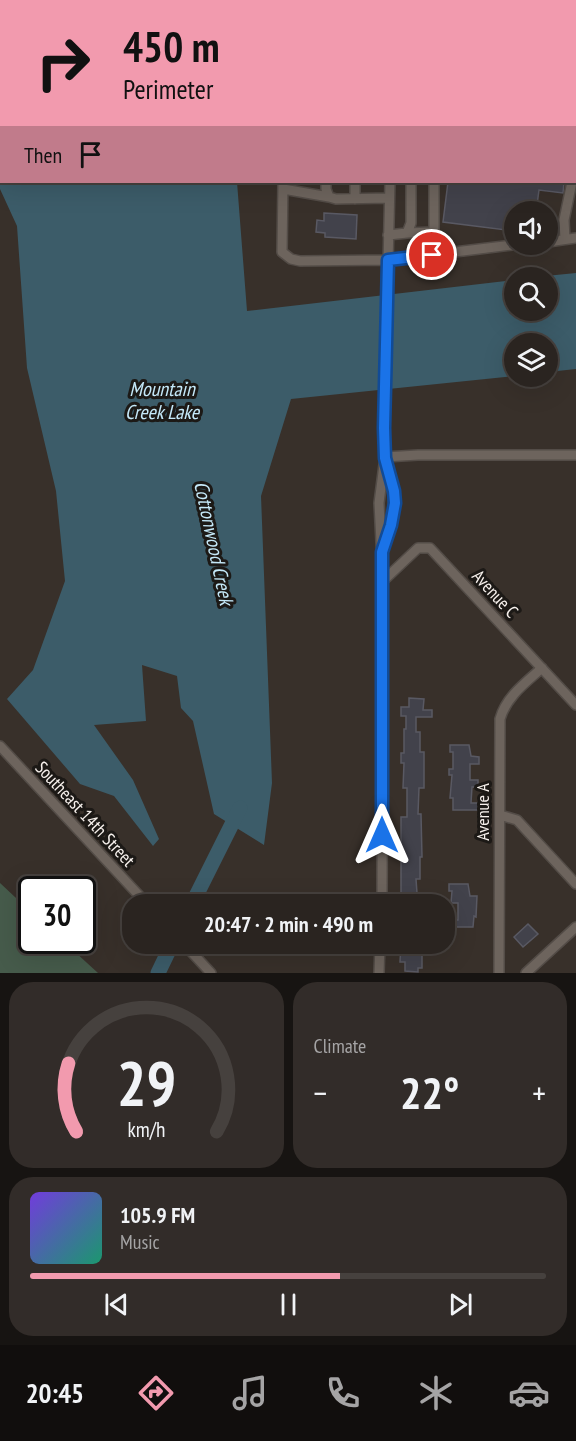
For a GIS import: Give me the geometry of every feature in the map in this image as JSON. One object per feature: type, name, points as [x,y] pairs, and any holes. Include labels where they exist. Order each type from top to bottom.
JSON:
[{"type":"street","points":[[326,183],[329,197]]},
{"type":"street","points":[[355,183],[355,199]]},
{"type":"street","points":[[382,894],[383,580],[379,503],[385,458],[390,183]]},
{"type":"street","points":[[407,233],[411,223],[411,183]]},
{"type":"street","points":[[388,235],[434,232],[434,183]]},
{"type":"street","points":[[566,239],[564,220],[572,183]]},
{"type":"street","points":[[389,198],[336,199],[283,185],[282,252],[291,259],[300,261],[388,260],[504,246]]},
{"type":"street","points":[[558,240],[576,238]]},
{"type":"street","points":[[385,458],[418,455],[576,454]]},
{"type":"street","points":[[382,552],[395,503],[385,458]]},
{"type":"street","name":"Avenue C","points":[[383,580],[418,548],[430,548],[576,705]]},
{"type":"street","name":"Avenue A","points":[[499,973],[500,719],[509,698],[542,668]]},
{"type":"street","name":"Southeast 14th Street","points":[[0,746],[138,894]]},
{"type":"street","points":[[500,815],[517,820],[576,884]]},
{"type":"street","points":[[526,973],[576,927]]},
{"type":"street","points":[[194,954],[211,973]]},
{"type":"street","points":[[379,973],[380,954]]},
{"type":"green space","points":[[0,883],[18,900],[18,954],[77,954],[98,973],[0,973]]},
{"type":"water","name":"Mountain Creek Lake","points":[[0,183],[237,183],[247,311],[504,281],[504,321],[558,321],[558,275],[576,273],[576,369],[558,371],[558,333],[504,333],[504,377],[291,399],[261,496],[272,783],[264,845],[214,814],[193,721],[181,708],[177,676],[142,665],[146,721],[94,725],[133,780],[159,839],[153,846],[114,796],[80,784],[7,699],[33,670],[65,581],[56,491],[27,368],[17,226],[0,189]]},
{"type":"building","points":[[448,183],[564,183],[563,193],[539,190],[538,201],[504,201],[504,230],[443,222]]},
{"type":"building","points":[[324,213],[357,215],[356,239],[325,237],[325,233],[316,232],[317,220],[324,221]]},
{"type":"building","points":[[409,698],[424,699],[423,710],[432,710],[432,717],[416,717],[416,732],[420,732],[420,752],[424,752],[424,788],[419,788],[418,814],[421,814],[420,879],[416,879],[417,893],[401,894],[401,817],[407,817],[407,788],[403,788],[404,763],[401,763],[401,753],[404,753],[406,716],[401,716],[401,707],[409,707]]},
{"type":"building","points":[[450,745],[469,745],[471,756],[479,757],[479,764],[470,764],[470,780],[478,780],[478,787],[472,787],[471,803],[479,803],[479,810],[453,810],[453,798],[450,798],[452,775],[449,775],[449,769],[453,769],[453,752],[450,752]]},
{"type":"building","points":[[449,884],[468,884],[470,896],[477,896],[473,927],[455,927],[455,920],[458,920],[458,903],[455,903],[455,894],[449,891]]},
{"type":"building","points":[[528,924],[538,934],[523,947],[514,937]]},
{"type":"building","points":[[400,954],[422,954],[422,968],[418,968],[418,972],[405,971],[405,962],[400,962]]},
{"type":"waterway","name":"Cottonwood Creek","points":[[197,894],[240,808]]},
{"type":"waterway","name":"Cottonwood Creek","points":[[158,973],[167,954]]},
{"type":"route","points":[[382,835],[382,552],[395,503],[385,458],[384,428],[388,260],[432,255]]}]
